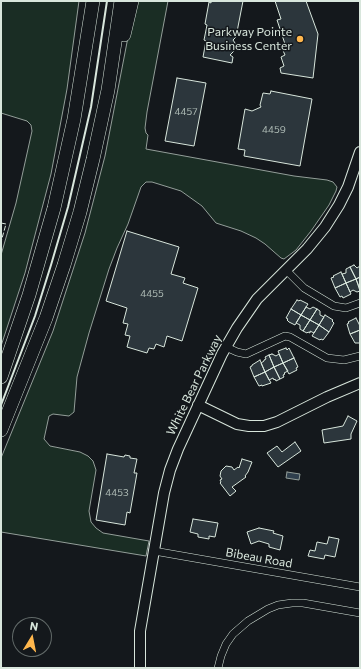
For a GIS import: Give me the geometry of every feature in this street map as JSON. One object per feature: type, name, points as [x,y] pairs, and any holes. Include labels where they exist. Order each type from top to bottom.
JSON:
[{"type":"highway","points":[[74,119],[84,1]]},
{"type":"highway","points":[[1,377],[43,249],[58,190],[74,119],[93,1]]},
{"type":"highway","points":[[101,124],[113,58],[121,1]]},
{"type":"highway","points":[[1,430],[33,352],[62,271],[83,201],[132,1]]},
{"type":"street","name":"White Bear Parkway","points":[[140,668],[140,631],[164,493],[171,466],[179,446],[226,347],[237,328],[251,308],[310,245],[332,216],[348,187],[360,152]]},
{"type":"street","points":[[286,270],[302,286],[334,306],[346,308],[360,303]]},
{"type":"street","points":[[226,347],[246,354],[285,336],[290,337],[327,358],[340,361],[360,356]]},
{"type":"street","points":[[198,405],[237,424],[264,426],[277,422],[327,397],[360,383]]},
{"type":"street","name":"Bibeau Road","points":[[154,551],[360,587]]},
{"type":"street","points":[[218,668],[223,650],[233,634],[248,621],[268,609],[303,602],[359,613]]},
{"type":"green space","points":[[1,1],[79,1],[67,89],[51,174],[25,273],[1,346],[1,255],[16,203],[32,131],[31,125],[27,121],[1,113]]},
{"type":"green space","points":[[135,1],[168,1],[147,112],[145,128],[148,135],[146,149],[294,176],[327,180],[333,182],[337,187],[329,205],[311,231],[296,250],[284,259],[256,238],[241,231],[216,223],[202,206],[181,191],[152,182],[146,182],[141,187],[128,224],[109,269],[89,333],[77,377],[74,412],[69,416],[53,414],[49,416],[44,439],[50,446],[80,452],[88,456],[93,461],[96,470],[89,511],[91,522],[103,533],[149,541],[146,556],[1,532],[1,458],[53,331],[85,233],[105,156]]},
{"type":"water","points":[[287,472],[300,474],[299,480],[286,478]]},
{"type":"building","points":[[211,1],[243,1],[236,37],[233,40],[235,43],[234,51],[230,55],[233,57],[232,63],[203,57],[207,25],[205,24],[209,2],[211,3]]},
{"type":"building","name":"Parkway Pointe Business Center","points":[[275,1],[306,1],[318,34],[313,78],[281,73],[280,68],[284,66],[281,57],[285,55],[281,46],[285,44],[277,20],[281,19]]},
{"type":"building","points":[[177,78],[206,83],[194,146],[165,141]]},
{"type":"building","points":[[271,91],[312,99],[300,166],[244,156],[245,150],[238,149],[245,109],[252,111],[261,107],[260,105],[263,93],[270,94]]},
{"type":"building","points":[[127,231],[179,247],[171,274],[185,278],[183,283],[198,288],[182,341],[167,336],[164,347],[156,344],[154,349],[149,348],[147,353],[127,347],[130,336],[125,335],[128,324],[123,323],[127,308],[106,301]]},
{"type":"building","points":[[354,265],[357,268],[360,266],[360,277],[356,279],[350,267]]},
{"type":"building","points":[[350,267],[356,279],[346,283],[342,274],[346,273],[346,269]]},
{"type":"building","points":[[341,272],[346,283],[335,288],[331,278]]},
{"type":"building","points":[[360,277],[360,289],[356,279]]},
{"type":"building","points":[[356,279],[360,291],[357,292],[353,290],[350,292],[346,283]]},
{"type":"building","points":[[346,283],[351,294],[343,298],[342,296],[340,297],[335,288]]},
{"type":"building","points":[[297,300],[308,304],[301,315],[291,309]]},
{"type":"building","points":[[306,307],[310,309],[313,307],[317,309],[310,320],[301,315]]},
{"type":"building","points":[[291,309],[301,315],[295,325],[289,322],[286,318]]},
{"type":"building","points":[[317,309],[320,311],[320,315],[324,317],[319,325],[310,320]]},
{"type":"building","points":[[301,315],[310,320],[303,331],[300,329],[300,325],[296,323]]},
{"type":"building","points":[[325,315],[333,320],[332,321],[334,323],[329,332],[319,325]]},
{"type":"building","points":[[356,318],[360,326],[360,330],[350,334],[347,324]]},
{"type":"building","points":[[310,320],[319,325],[314,333],[310,331],[310,333],[307,333],[303,331]]},
{"type":"building","points":[[319,325],[329,332],[323,340],[312,336]]},
{"type":"building","points":[[360,330],[360,343],[355,343],[350,334]]},
{"type":"building","points":[[286,348],[287,350],[289,348],[294,358],[283,363],[278,351]]},
{"type":"building","points":[[272,354],[276,356],[279,354],[283,363],[274,367],[269,355]]},
{"type":"building","points":[[269,355],[274,367],[265,372],[261,363],[266,359],[265,357]]},
{"type":"building","points":[[294,358],[298,367],[296,368],[297,370],[289,374],[283,363]]},
{"type":"building","points":[[260,360],[265,372],[254,377],[250,367]]},
{"type":"building","points":[[283,363],[288,371],[284,373],[284,377],[280,379],[274,367]]},
{"type":"building","points":[[274,367],[280,379],[276,381],[273,378],[269,380],[265,372]]},
{"type":"building","points":[[265,372],[271,383],[259,386],[254,377]]},
{"type":"building","points":[[348,416],[357,421],[351,434],[351,439],[324,443],[322,430],[343,426]]},
{"type":"building","points":[[295,442],[301,451],[278,467],[267,453],[277,446],[282,452]]},
{"type":"building","points":[[107,454],[124,457],[125,455],[130,456],[130,458],[137,459],[134,473],[137,473],[130,513],[127,512],[125,525],[96,520]]},
{"type":"building","points":[[242,459],[252,462],[245,476],[246,477],[232,487],[236,491],[230,496],[220,483],[220,480],[222,479],[220,476],[221,471],[226,466],[232,467],[234,470],[238,467],[239,468]]},
{"type":"building","points":[[193,519],[218,523],[215,537],[209,536],[209,539],[198,537],[198,534],[190,532]]},
{"type":"building","points":[[259,528],[274,531],[273,533],[283,536],[280,550],[269,547],[269,544],[259,541],[251,544],[247,532]]},
{"type":"building","points":[[329,537],[339,539],[335,557],[325,555],[324,559],[308,556],[310,550],[315,551],[317,542],[327,544]]},
{"type":"fence","points":[[1,223],[6,224],[1,242]]},
{"type":"wall","points":[[1,405],[35,316],[68,207],[91,107],[107,1]]},
{"type":"place","name":"Parkway Pointe Business Center","points":[[300,39]]}]
